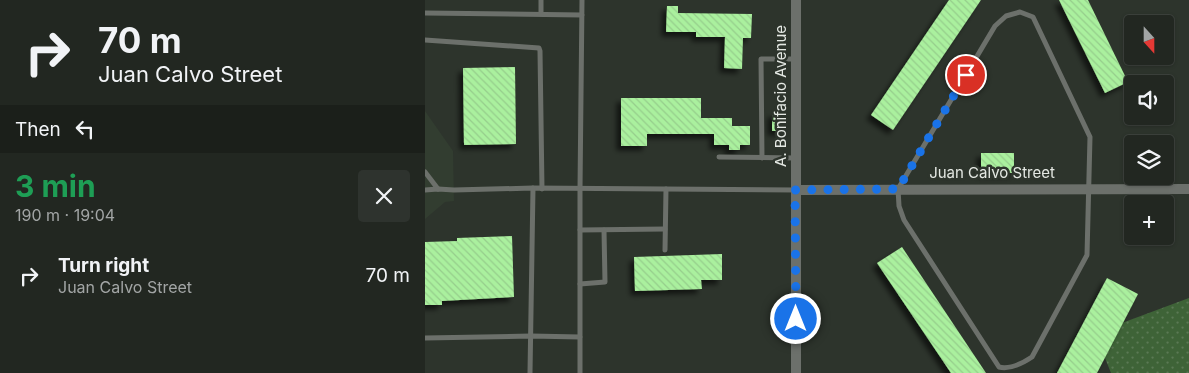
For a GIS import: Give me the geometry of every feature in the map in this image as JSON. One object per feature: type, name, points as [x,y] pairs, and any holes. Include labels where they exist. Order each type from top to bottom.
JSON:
[{"type":"street","name":"A. Bonifacio Avenue","points":[[796,0],[796,373]]},
{"type":"street","name":"Juan Calvo Street","points":[[795,190],[1189,189]]},
{"type":"lane","points":[[541,0],[541,14]]},
{"type":"lane","points":[[582,0],[580,373],[587,373]]},
{"type":"lane","points":[[425,12],[582,15]]},
{"type":"lane","points":[[1020,12],[1033,16],[1090,137],[1087,254],[1032,357],[1023,363],[1004,368],[999,367],[904,220],[899,206],[898,189],[995,26],[1006,16],[1020,12]]},
{"type":"lane","points":[[425,40],[539,48],[542,188]]},
{"type":"lane","points":[[762,158],[761,59],[796,59]]},
{"type":"lane","points":[[719,157],[796,158]]},
{"type":"lane","points":[[425,172],[437,189]]},
{"type":"lane","points":[[530,373],[533,188]]},
{"type":"lane","points":[[425,190],[542,188],[795,190]]},
{"type":"lane","points":[[665,250],[666,189]]},
{"type":"lane","points":[[580,230],[665,229]]},
{"type":"lane","points":[[580,284],[605,282],[603,230]]},
{"type":"lane","points":[[425,338],[580,337]]},
{"type":"shaded area","points":[[425,111],[453,151],[454,201],[445,202],[425,219]]},
{"type":"green space","points":[[1189,298],[1189,373],[1111,373],[1095,333]]},
{"type":"building","points":[[949,0],[981,0],[893,130],[871,115]]},
{"type":"building","points":[[1059,0],[1088,0],[1125,75],[1124,84],[1105,93]]},
{"type":"building","points":[[667,6],[678,6],[678,13],[752,14],[751,38],[743,38],[742,69],[724,68],[725,37],[696,37],[696,32],[666,32]]},
{"type":"building","points":[[515,67],[516,144],[464,145],[463,68]]},
{"type":"building","points":[[621,98],[701,98],[701,118],[732,118],[732,126],[750,126],[750,145],[740,145],[740,150],[729,150],[729,145],[714,145],[714,134],[647,134],[647,146],[621,146]]},
{"type":"building","points":[[772,113],[786,113],[786,131],[772,131]]},
{"type":"building","points":[[981,153],[1014,153],[1014,173],[981,173]]},
{"type":"building","points":[[512,236],[514,297],[442,301],[442,305],[425,305],[425,242],[457,241],[457,238]]},
{"type":"building","points":[[902,247],[986,373],[951,373],[877,263]]},
{"type":"building","points":[[722,254],[722,280],[701,280],[702,289],[635,291],[634,257]]},
{"type":"building","points":[[1107,278],[1138,294],[1097,373],[1057,373]]},
{"type":"route","points":[[796,319],[795,190],[898,189],[966,75]]}]
